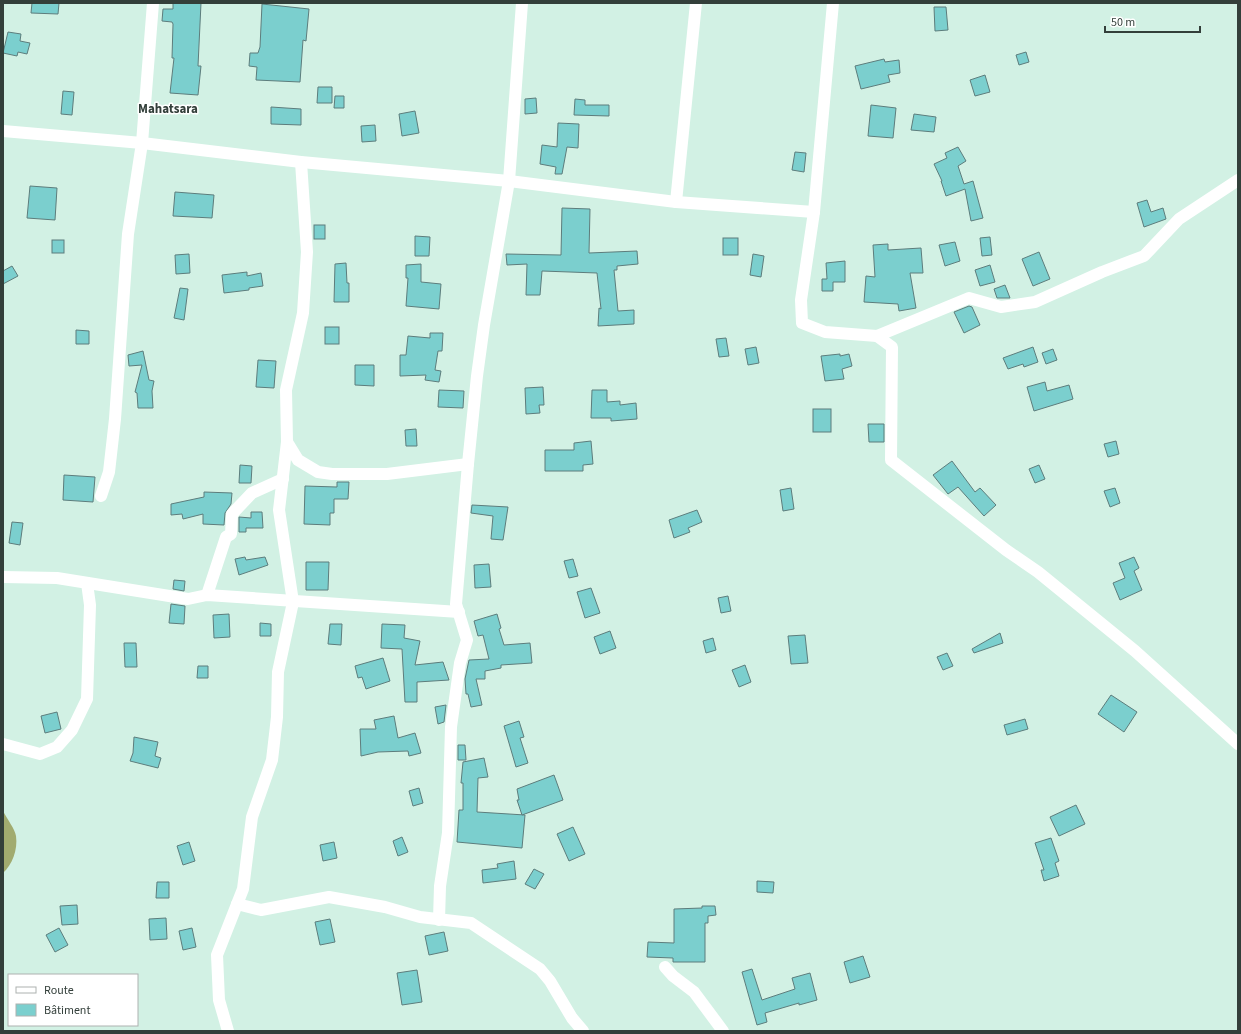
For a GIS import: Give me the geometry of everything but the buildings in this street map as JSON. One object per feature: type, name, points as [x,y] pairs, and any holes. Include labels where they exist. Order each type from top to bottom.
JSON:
[{"type":"street","points":[[101,496],[110,472],[116,419],[121,306],[128,234],[142,143],[153,3]]},
{"type":"street","points":[[439,920],[440,886],[448,833],[451,727],[460,663],[467,640],[456,604],[468,464],[483,332],[509,181],[522,3]]},
{"type":"street","points":[[676,202],[696,3]]},
{"type":"street","points":[[833,3],[814,212],[801,300],[802,324],[825,332],[877,336],[969,298],[1001,307],[1035,302],[1102,272],[1144,256],[1179,219],[1238,180]]},
{"type":"street","points":[[3,131],[142,143],[301,162],[509,181],[676,202],[814,212]]},
{"type":"street","points":[[228,1031],[219,1000],[217,956],[243,889],[252,817],[272,760],[277,717],[278,672],[294,602],[279,510],[286,442],[286,390],[302,313],[307,252],[301,162]]},
{"type":"street","points":[[877,336],[892,347],[891,460],[1006,550],[1038,572],[1128,646],[1238,744]]},
{"type":"street","points":[[286,442],[298,460],[318,472],[332,474],[387,474],[468,464]]},
{"type":"street","points":[[207,595],[226,537],[231,534],[232,514],[252,493],[283,479]]},
{"type":"street","points":[[3,577],[57,578],[188,599],[207,595],[272,598],[294,602],[459,612]]},
{"type":"street","points":[[3,744],[40,754],[57,747],[72,730],[87,699],[90,605],[86,583]]},
{"type":"street","points":[[237,904],[261,910],[329,897],[385,906],[420,917],[471,923],[540,969],[550,981],[572,1018],[583,1031]]},
{"type":"street","points":[[665,967],[673,976],[694,992],[723,1031]]},
{"type":"green space","points":[[3,811],[14,830],[16,836],[16,847],[14,857],[3,873]]},
{"type":"district","name":"Mahatsara","points":[[168,108]]}]
